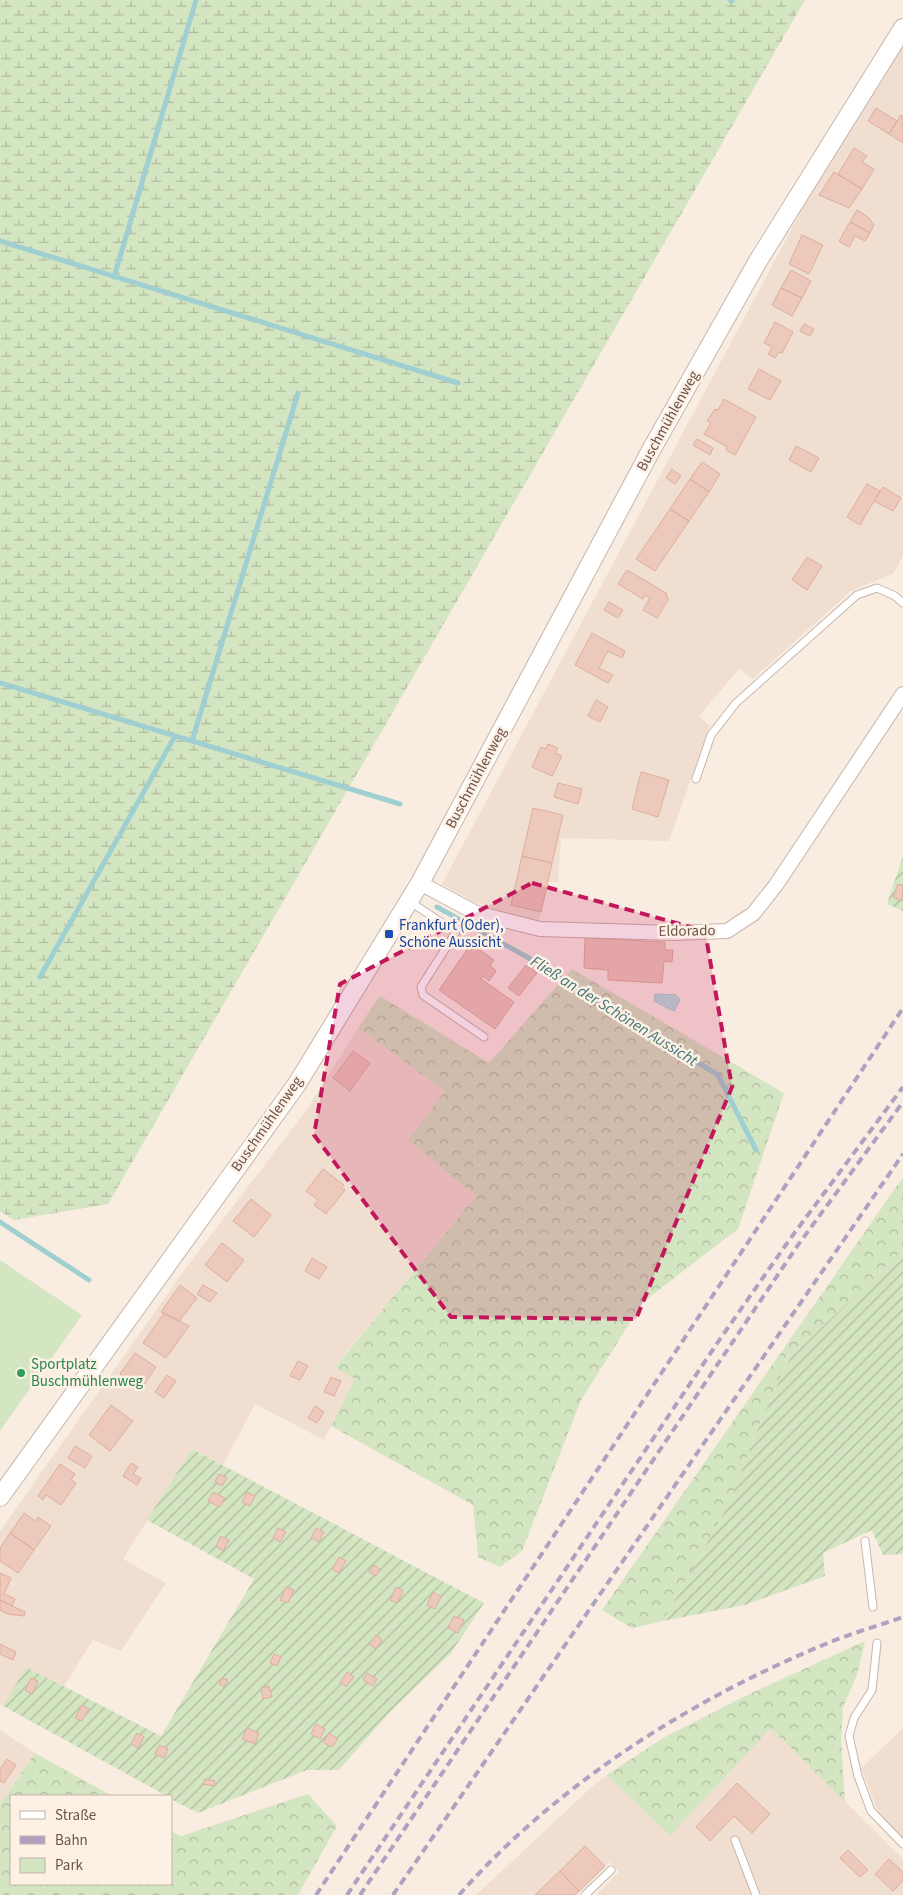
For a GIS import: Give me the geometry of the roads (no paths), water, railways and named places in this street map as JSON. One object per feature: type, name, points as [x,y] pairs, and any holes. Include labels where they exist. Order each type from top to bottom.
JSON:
[{"type":"street","name":"Buschmühlenweg","points":[[0,1497],[297,1084],[420,883],[650,452],[748,278],[903,28]]},
{"type":"street","name":"Eldorado","points":[[420,883],[476,912],[540,930],[674,933],[727,930],[753,914],[776,885],[903,694]]},
{"type":"lane","points":[[696,779],[711,735],[736,703],[857,595],[877,588],[895,596],[903,603]]},
{"type":"lane","points":[[409,901],[456,932],[421,987],[423,995],[484,1037]]},
{"type":"lane","points":[[865,1541],[873,1607]]},
{"type":"lane","points":[[877,1643],[872,1690],[854,1718],[848,1736],[858,1776],[871,1811],[903,1844]]},
{"type":"lane","points":[[735,1840],[756,1895]]},
{"type":"lane","points":[[585,1895],[611,1870]]},
{"type":"water","points":[[655,994],[676,995],[680,1000],[674,1011],[654,1001]]},
{"type":"waterway","points":[[114,277],[196,0]]},
{"type":"waterway","points":[[0,241],[458,383]]},
{"type":"waterway","points":[[192,741],[298,393]]},
{"type":"waterway","points":[[0,683],[400,804]]},
{"type":"waterway","points":[[40,977],[175,736]]},
{"type":"waterway","name":"Fließ an der Schönen Aussicht","points":[[437,907],[527,957],[718,1075],[756,1150]]},
{"type":"waterway","points":[[0,1222],[89,1280]]},
{"type":"railway","points":[[316,1895],[903,1008]]},
{"type":"railway","points":[[347,1895],[718,1342],[790,1239],[903,1087]]},
{"type":"railway","points":[[360,1895],[798,1245],[903,1102]]},
{"type":"railway","points":[[393,1895],[903,1154]]},
{"type":"railway","points":[[459,1895],[497,1855],[539,1817],[583,1781],[629,1748],[726,1690],[777,1665],[837,1639],[903,1617]]},
{"type":"place","name":"Frankfurt (Oder), Schöne Aussicht","points":[[389,934]]},
{"type":"place","name":"Sportplatz Buschmühlenweg","points":[[21,1373]]}]
